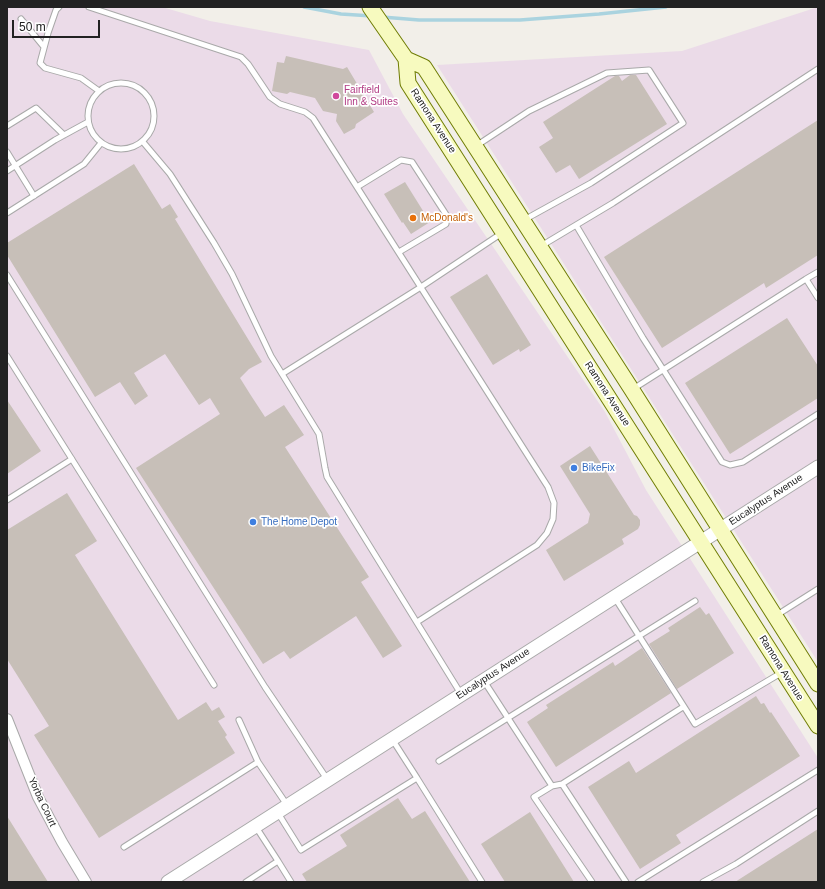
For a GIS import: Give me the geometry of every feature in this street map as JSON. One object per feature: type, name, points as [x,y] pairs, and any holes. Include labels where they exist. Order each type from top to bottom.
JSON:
[{"type":"main road","name":"Ramona Avenue","points":[[370,7],[406,59],[408,83],[818,726]]},
{"type":"main road","points":[[406,59],[424,67],[632,390],[818,684]]},
{"type":"main road","points":[[503,232],[523,220]]},
{"type":"street","name":"Eucalyptus Avenue","points":[[168,882],[818,467]]},
{"type":"street","name":"Yorba Court","points":[[8,722],[38,796],[62,842],[86,882]]},
{"type":"lane","points":[[59,7],[56,10],[48,33],[40,63],[45,68],[81,78],[99,91]]},
{"type":"lane","points":[[89,7],[241,57],[248,64],[270,97],[280,104],[305,112],[313,118],[548,487],[554,503],[553,519],[547,533],[537,545],[417,622]]},
{"type":"lane","points":[[21,19],[44,47]]},
{"type":"lane","points":[[540,246],[613,203],[818,69]]},
{"type":"lane","points":[[475,146],[529,112],[607,73],[649,70],[683,123],[591,183],[523,220]]},
{"type":"lane","points":[[123,83],[136,86],[146,94],[153,105],[154,118],[151,131],[143,142],[132,148],[119,150],[106,146],[96,138],[89,127],[87,114],[91,101],[99,91],[110,84],[123,83]]},
{"type":"lane","points":[[7,126],[36,108],[64,135]]},
{"type":"lane","points":[[7,171],[55,140],[88,122]]},
{"type":"lane","points":[[143,142],[170,174],[232,274],[271,356],[318,434],[328,477],[462,695]]},
{"type":"lane","points":[[7,213],[84,164],[101,143]]},
{"type":"lane","points":[[7,152],[34,196]]},
{"type":"lane","points":[[357,187],[401,160],[412,162],[448,216],[446,224],[399,252]]},
{"type":"lane","points":[[576,225],[722,462],[730,465],[743,462],[818,414]]},
{"type":"lane","points":[[282,374],[421,287],[503,232]]},
{"type":"lane","points":[[632,390],[818,272]]},
{"type":"lane","points":[[7,275],[265,687],[328,780]]},
{"type":"lane","points":[[806,279],[818,298]]},
{"type":"lane","points":[[7,356],[214,685]]},
{"type":"lane","points":[[7,500],[72,459]]},
{"type":"lane","points":[[775,616],[818,589]]},
{"type":"lane","points":[[615,597],[694,724],[783,672]]},
{"type":"lane","points":[[439,761],[695,601]]},
{"type":"lane","points":[[484,680],[552,786]]},
{"type":"lane","points":[[592,882],[534,797],[552,786],[562,784],[684,707]]},
{"type":"lane","points":[[239,720],[301,850],[417,778]]},
{"type":"lane","points":[[392,739],[482,882]]},
{"type":"lane","points":[[124,847],[258,762]]},
{"type":"lane","points":[[638,882],[818,770]]},
{"type":"lane","points":[[562,784],[626,882]]},
{"type":"lane","points":[[703,882],[736,864],[818,811]]},
{"type":"lane","points":[[256,826],[291,882]]},
{"type":"lane","points":[[246,882],[278,861]]},
{"type":"shaded area","points":[[7,7],[162,7],[210,21],[369,50],[403,114],[605,412],[646,490],[818,758],[818,882],[7,882]]},
{"type":"shaded area","points":[[818,7],[818,662],[437,65],[682,51]]},
{"type":"building","name":"Fairfield Inn & Suites","points":[[286,56],[343,69],[347,67],[374,112],[356,124],[355,128],[344,134],[336,121],[337,114],[323,111],[315,98],[290,92],[287,94],[272,91],[277,62],[284,63]]},
{"type":"building","points":[[630,75],[636,75],[667,124],[579,179],[570,165],[556,173],[539,147],[553,138],[543,122],[615,76],[619,76],[622,81]]},
{"type":"building","points":[[818,120],[818,255],[766,288],[764,283],[662,348],[604,257]]},
{"type":"building","points":[[134,164],[162,209],[170,204],[178,217],[175,219],[262,362],[249,369],[240,378],[250,394],[265,417],[284,405],[304,435],[285,447],[369,577],[361,582],[402,646],[383,658],[356,616],[290,659],[284,651],[263,664],[136,468],[220,414],[210,398],[199,405],[165,354],[134,373],[148,396],[135,405],[120,382],[95,397],[7,255],[7,243]]},
{"type":"building","points":[[405,182],[430,222],[411,234],[403,222],[402,223],[384,194]]},
{"type":"building","points":[[487,274],[531,345],[520,352],[519,349],[493,365],[450,297]]},
{"type":"building","points":[[787,318],[818,366],[818,398],[730,454],[685,383]]},
{"type":"building","points":[[7,400],[41,451],[7,474]]},
{"type":"building","points":[[590,446],[634,515],[640,520],[640,525],[638,529],[622,539],[624,544],[564,581],[546,550],[588,523],[590,514],[560,466]]},
{"type":"building","points":[[67,493],[97,541],[75,555],[178,720],[206,702],[212,711],[219,707],[225,717],[218,721],[227,735],[225,737],[235,753],[99,838],[34,735],[49,726],[7,659],[7,530]]},
{"type":"building","points":[[700,607],[706,615],[709,613],[734,653],[677,689],[649,644],[670,631],[668,628]]},
{"type":"building","points":[[642,648],[671,693],[556,767],[527,722],[548,708],[546,705],[613,662],[615,666]]},
{"type":"building","points":[[756,696],[761,704],[764,703],[770,713],[771,712],[800,756],[676,835],[681,843],[640,869],[588,787],[629,761],[636,773]]},
{"type":"building","points":[[398,798],[412,819],[425,811],[470,882],[307,882],[302,874],[347,846],[340,835]]},
{"type":"building","points":[[530,812],[574,882],[505,882],[481,844]]},
{"type":"building","points":[[7,816],[48,882],[7,882]]},
{"type":"building","points":[[818,829],[818,882],[735,882]]},
{"type":"waterway","points":[[304,7],[341,14],[372,16]]},
{"type":"waterway","points":[[382,17],[419,20],[520,20],[666,7]]},
{"type":"place","name":"Fairfield Inn & Suites","points":[[336,96]]},
{"type":"place","name":"McDonald's","points":[[413,218]]},
{"type":"place","name":"BikeFix","points":[[574,468]]},
{"type":"place","name":"The Home Depot","points":[[253,522]]}]
